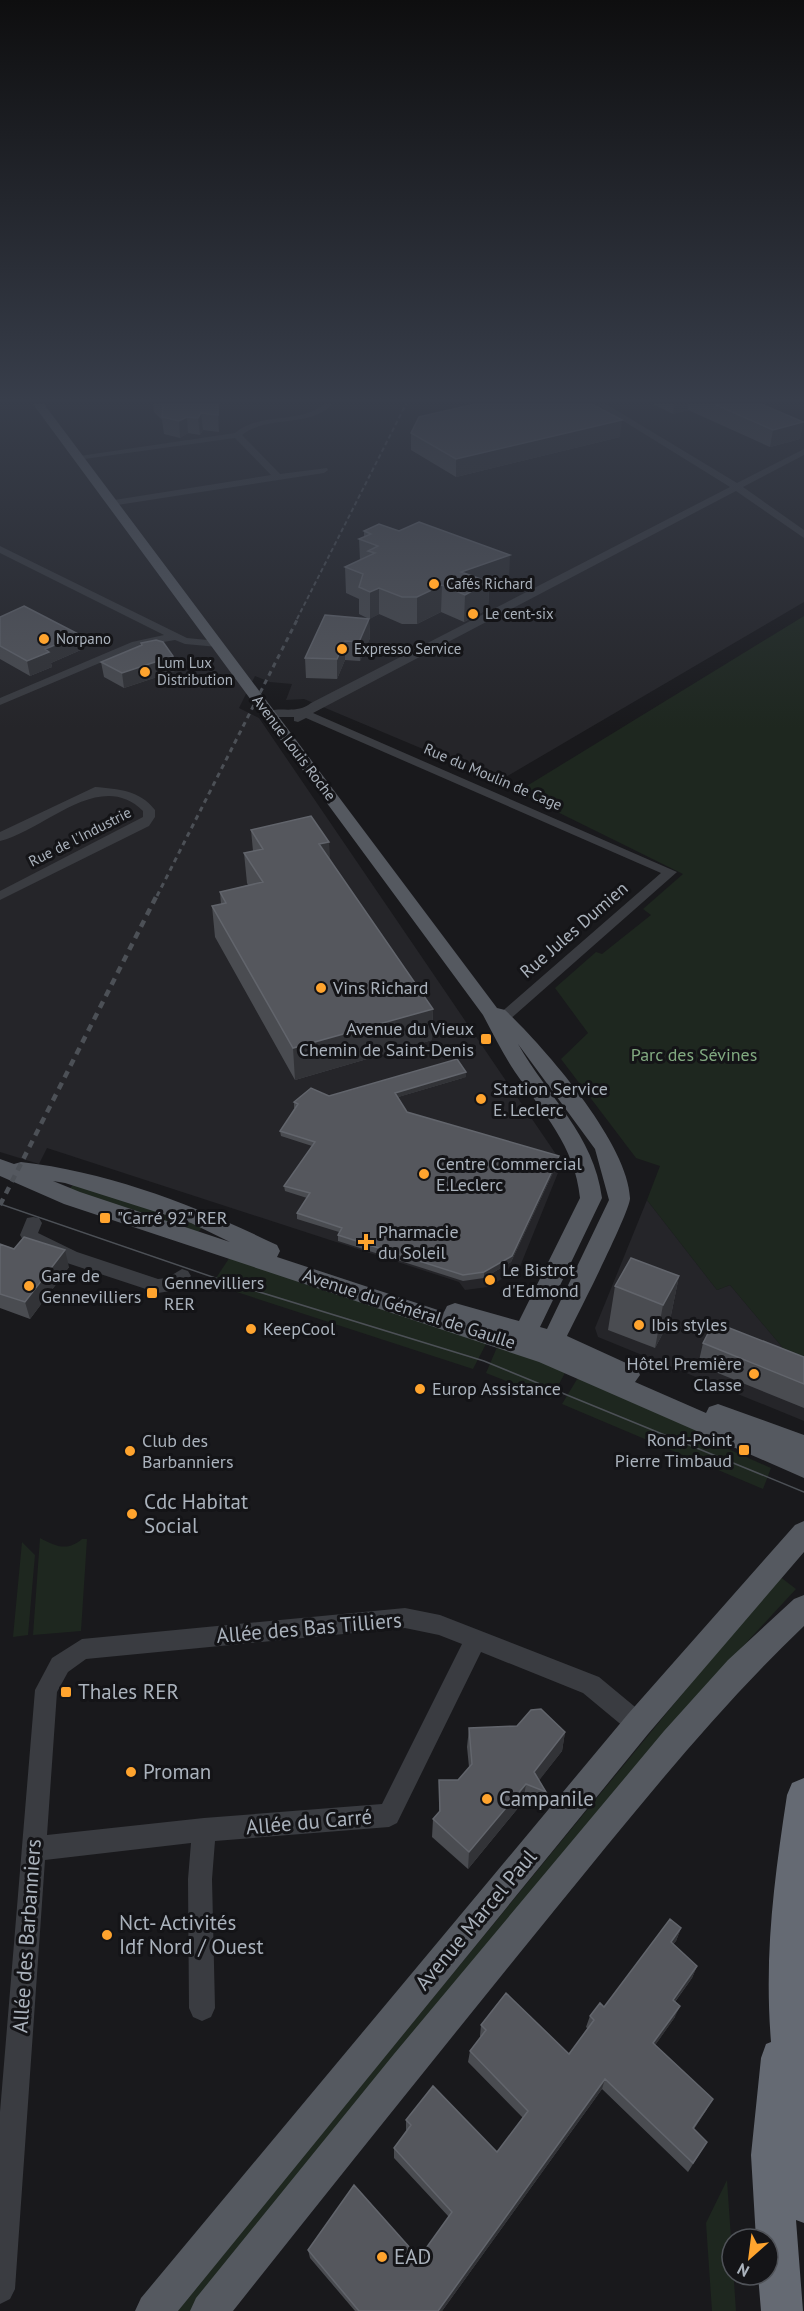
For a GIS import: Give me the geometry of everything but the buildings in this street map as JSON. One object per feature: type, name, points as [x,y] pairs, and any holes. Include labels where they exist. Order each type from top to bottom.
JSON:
[{"type":"highway","points":[[782,2311],[771,2155],[786,1996],[789,1898],[804,1795]]},
{"type":"highway","points":[[786,1996],[804,2203]]},
{"type":"main road","name":"Avenue Louis Roche","points":[[118,512],[485,1005],[521,1065],[580,1146],[591,1180],[591,1198],[522,1338]]},
{"type":"main road","name":"Avenue Louis Roche","points":[[485,1005],[503,1018],[531,1046],[605,1148],[614,1171],[620,1200],[550,1348]]},
{"type":"main road","name":"Avenue du Général de Gaulle","points":[[4,1168],[60,1182],[522,1338],[804,1446]]},
{"type":"main road","name":"Avenue du Général de Gaulle","points":[[550,1348],[804,1467]]},
{"type":"main road","name":"Avenue Marcel Paul","points":[[154,2311],[638,1724],[804,1533]]},
{"type":"main road","name":"Avenue Marcel Paul","points":[[209,2311],[406,2066],[674,1741],[738,1670],[804,1608]]},
{"type":"street","points":[[273,719],[301,718],[304,713],[689,512]]},
{"type":"street","points":[[771,512],[804,535]]},
{"type":"street","points":[[0,549],[178,637],[190,642],[213,639]]},
{"type":"street","points":[[136,644],[158,627]]},
{"type":"street","points":[[0,702],[136,644],[163,637],[178,637]]},
{"type":"street","name":"Rue du Moulin de Cage","points":[[304,713],[670,872]]},
{"type":"street","name":"Rue de l'Industrie","points":[[0,837],[95,791],[124,793],[140,801],[149,810],[149,817],[144,823],[0,896]]},
{"type":"street","name":"Rue Jules Dumien","points":[[503,1018],[670,872]]},
{"type":"street","points":[[33,1223],[29,1235],[38,1244],[158,1286],[171,1285],[182,1276]]},
{"type":"street","name":"Allée des Bas Tilliers","points":[[46,1690],[60,1665],[82,1649],[405,1618],[440,1625],[591,1685],[638,1724]]},
{"type":"street","name":"Allée du Carré","points":[[34,1849],[204,1830],[389,1815],[476,1639]]},
{"type":"street","name":"Allée des Barbanniers","points":[[0,2289],[46,1690]]},
{"type":"street","points":[[202,2008],[200,1879],[204,1830]]},
{"type":"shaded area","points":[[0,512],[804,512],[804,602],[499,781],[304,699],[286,700],[292,684],[270,682],[255,676],[239,708],[259,718],[562,1163],[519,1269],[488,1287],[465,1290],[459,1282],[47,1148],[39,1164],[0,1152]]},
{"type":"shaded area","points":[[647,1200],[717,1290],[730,1285],[783,1348],[804,1357],[804,1421],[598,1337],[595,1328]]},
{"type":"green space","name":"Parc des Sévines","points":[[804,616],[804,1357],[783,1348],[730,1285],[717,1290],[647,1200],[660,1166],[636,1158],[561,1059],[588,1033],[555,988],[596,952],[602,954],[651,915],[643,909],[683,874],[517,792]]},
{"type":"green space","points":[[74,1184],[201,1225],[202,1228],[198,1232],[71,1191],[70,1188]]},
{"type":"green space","points":[[230,1257],[487,1342],[473,1369],[212,1284]]},
{"type":"green space","points":[[498,1345],[566,1371],[551,1399],[486,1373]]},
{"type":"green space","points":[[579,1376],[712,1431],[708,1440],[771,1468],[763,1489],[562,1404]]},
{"type":"green space","points":[[40,1538],[66,1547],[87,1539],[81,1631],[33,1635]]},
{"type":"green space","points":[[22,1542],[35,1555],[28,1635],[13,1637]]},
{"type":"green space","points":[[779,1576],[796,1589],[698,1695],[192,2311],[176,2311]]},
{"type":"green space","points":[[727,2180],[730,2227],[720,2227],[720,2287],[734,2287],[736,2311],[712,2311],[706,2223]]},
{"type":"tram line","points":[[0,1204],[230,1283],[484,1361],[804,1492]]},
{"type":"railway","points":[[297,619],[351,512]]},
{"type":"railway","points":[[157,896],[298,618]]},
{"type":"railway","points":[[0,1205],[157,895]]},
{"type":"place","name":"Cafés Richard","points":[[434,584]]},
{"type":"place","name":"Le cent-six","points":[[473,614]]},
{"type":"place","name":"Norpano","points":[[44,639]]},
{"type":"place","name":"Expresso Service","points":[[342,649]]},
{"type":"place","name":"Lum Lux Distribution","points":[[145,672]]},
{"type":"place","name":"Vins Richard","points":[[321,988]]},
{"type":"place","name":"Avenue du Vieux Chemin de Saint-Denis","points":[[486,1039]]},
{"type":"place","name":"Station Service E. Leclerc","points":[[481,1099]]},
{"type":"place","name":"Centre Commercial E.Leclerc","points":[[424,1174]]},
{"type":"place","name":"\"Carré 92\" RER","points":[[105,1218]]},
{"type":"place","name":"Pharmacie du Soleil","points":[[366,1242]]},
{"type":"place","name":"Le Bistrot d'Edmond","points":[[490,1280]]},
{"type":"place","name":"Gare de Gennevilliers","points":[[29,1286]]},
{"type":"place","name":"Gennevilliers RER","points":[[152,1293]]},
{"type":"place","name":"Ibis styles","points":[[639,1325]]},
{"type":"place","name":"KeepCool","points":[[251,1329]]},
{"type":"place","name":"Hôtel Première Classe","points":[[754,1374]]},
{"type":"place","name":"Europ Assistance","points":[[420,1389]]},
{"type":"place","name":"Rond-Point Pierre Timbaud","points":[[744,1450]]},
{"type":"place","name":"Club des Barbanniers","points":[[130,1451]]},
{"type":"place","name":"Cdc Habitat Social","points":[[132,1514]]},
{"type":"place","name":"Thales RER","points":[[66,1692]]},
{"type":"place","name":"Proman","points":[[131,1772]]},
{"type":"place","name":"Campanile","points":[[487,1799]]},
{"type":"place","name":"Nct- Activités Idf Nord / Ouest","points":[[107,1935]]},
{"type":"place","name":"EAD","points":[[382,2257]]}]
